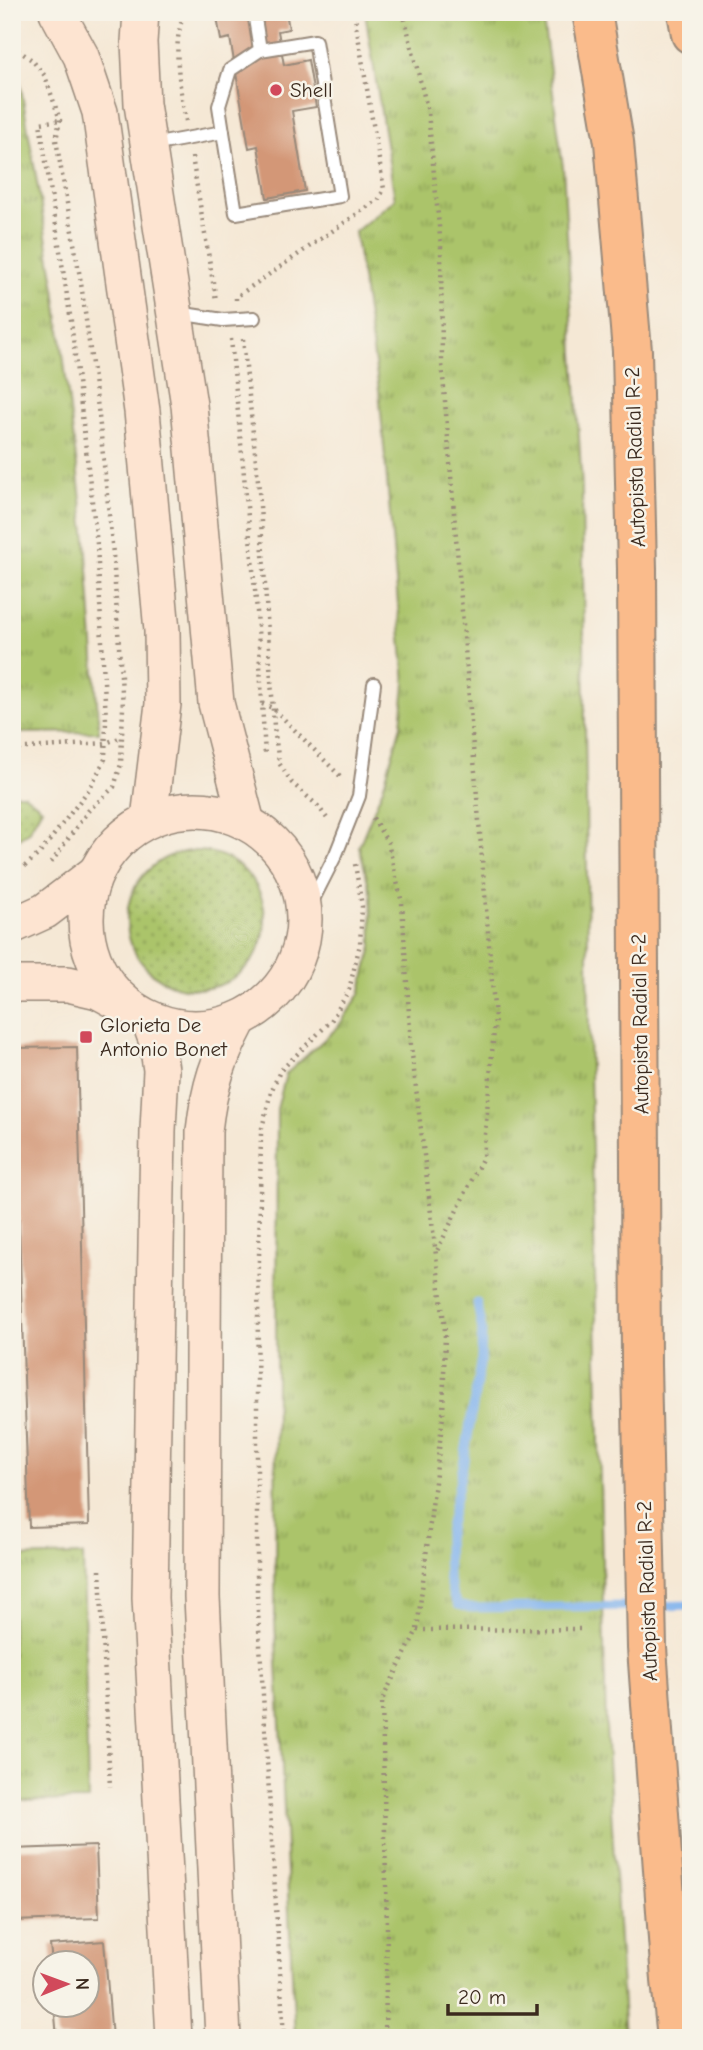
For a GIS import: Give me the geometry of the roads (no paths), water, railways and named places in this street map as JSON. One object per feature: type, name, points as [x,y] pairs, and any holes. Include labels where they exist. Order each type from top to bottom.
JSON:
[{"type":"highway","name":"Autopista Radial R-2","points":[[592,12],[614,142],[632,351],[638,569],[640,1364],[648,1648],[677,2038]]},
{"type":"highway","points":[[687,12],[691,34]]},
{"type":"street","points":[[57,12],[81,56],[100,112],[142,411],[162,631],[163,705],[149,820]]},
{"type":"street","points":[[141,12],[139,42],[142,104],[189,405],[216,703],[247,823]]},
{"type":"street","points":[[12,926],[45,911],[94,874],[121,838],[149,820],[181,810],[215,812],[247,823],[269,839],[287,860],[299,885],[304,917],[300,949],[287,978],[266,1003],[239,1020],[209,1029],[178,1029],[138,1013],[98,991],[68,984],[12,984]]},
{"type":"street","points":[[94,874],[86,912],[92,950],[106,980],[138,1013],[156,1042],[161,1070],[150,1598],[174,2038]]},
{"type":"street","points":[[223,2038],[202,1597],[204,1131],[208,1095],[215,1072],[239,1020]]},
{"type":"lane","points":[[254,12],[260,50]]},
{"type":"lane","points":[[315,41],[340,195],[236,214],[219,106],[230,70],[260,50],[315,41]]},
{"type":"lane","points":[[149,146],[223,132]]},
{"type":"lane","points":[[174,313],[223,320],[254,318]]},
{"type":"lane","points":[[304,917],[343,840],[359,796],[374,684]]},
{"type":"waterway","points":[[477,1303],[482,1330],[481,1359],[463,1466],[447,1538],[448,1577],[453,1596],[458,1605],[470,1608],[637,1606]]},
{"type":"waterway","points":[[654,1606],[691,1605]]},
{"type":"place","name":"Shell","points":[[276,90]]},
{"type":"place","name":"Glorieta De Antonio Bonet","points":[[86,1037]]}]
